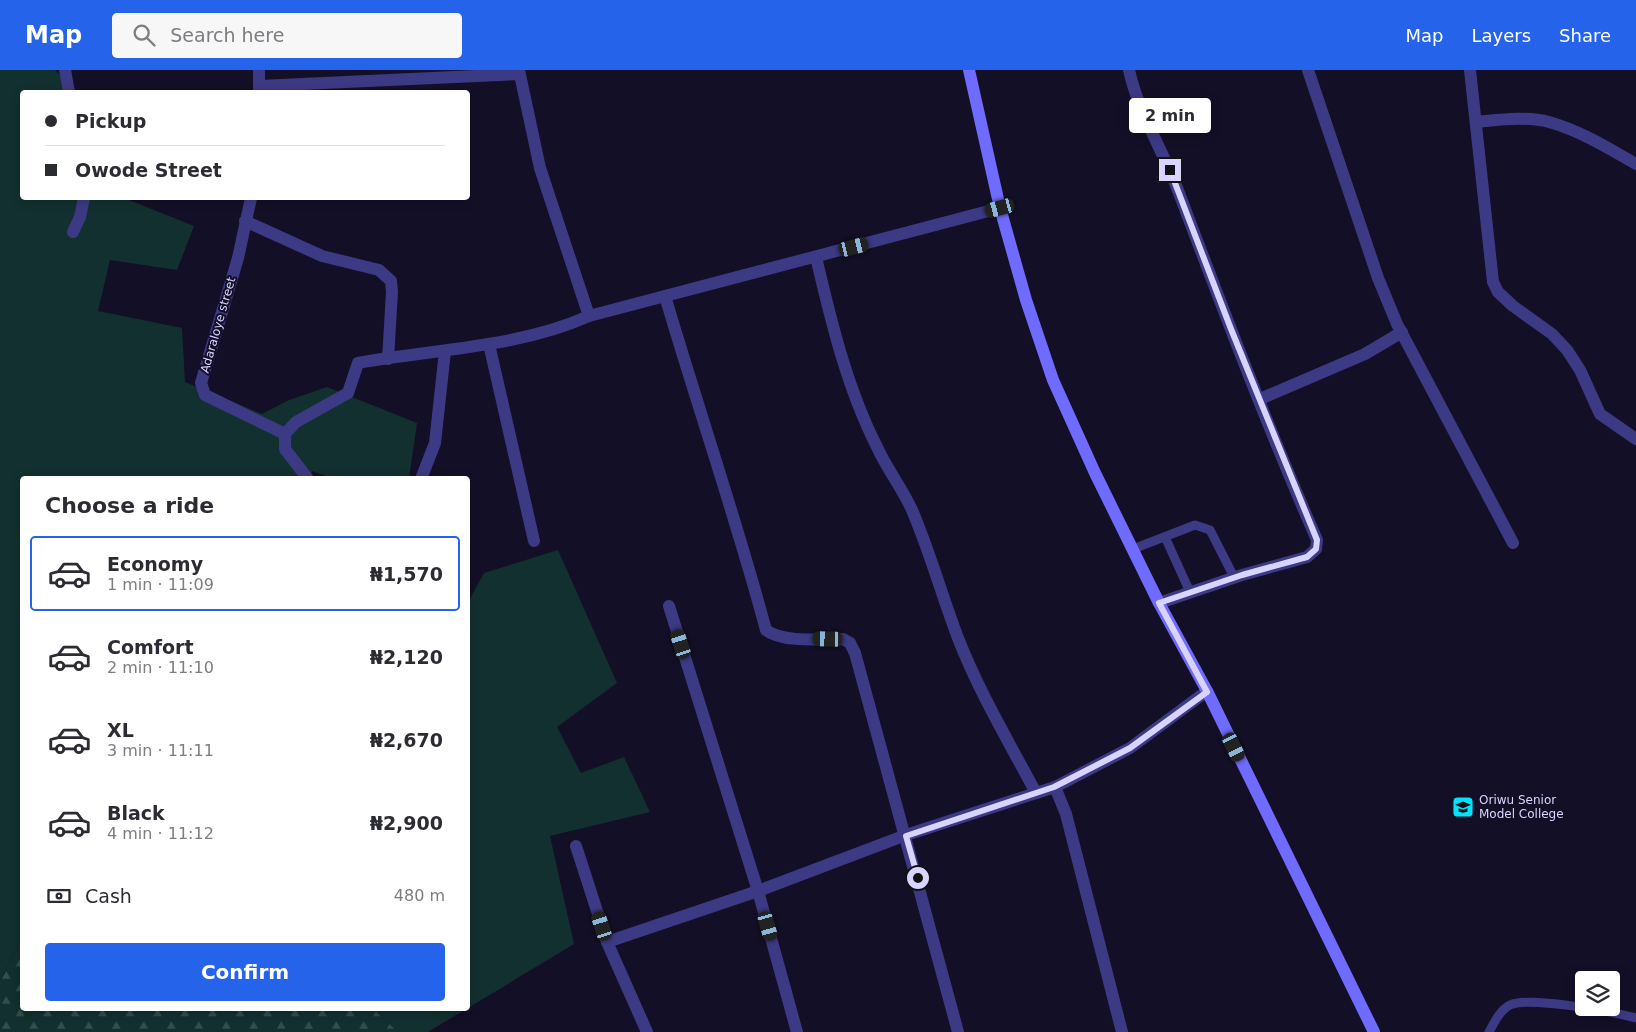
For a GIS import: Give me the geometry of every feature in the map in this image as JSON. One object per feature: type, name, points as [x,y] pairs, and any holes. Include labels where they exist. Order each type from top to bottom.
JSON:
[{"type":"main road","points":[[969,70],[1000,208],[1026,300],[1053,380],[1094,473],[1159,603],[1207,692],[1370,1031]]},
{"type":"street","points":[[65,70],[70,90]]},
{"type":"street","points":[[259,70],[259,89],[519,72],[540,168],[589,316]]},
{"type":"street","points":[[1128,70],[1145,115],[1170,170],[1317,540],[1316,549],[1307,557],[1234,577],[1159,603]]},
{"type":"street","points":[[1308,70],[1378,278],[1402,332],[1513,543]]},
{"type":"street","points":[[1470,70],[1493,282],[1498,292],[1562,344],[1580,370],[1600,414],[1636,439]]},
{"type":"street","points":[[1476,122],[1518,119],[1548,122],[1586,135],[1636,164]]},
{"type":"street","points":[[73,232],[80,217],[84,200]]},
{"type":"street","name":"Adaraloye street","points":[[251,200],[238,258],[201,383],[205,395],[285,434]]},
{"type":"street","points":[[306,476],[285,449],[285,434],[296,422],[348,393],[358,363],[489,344],[565,326],[589,316],[1000,208]]},
{"type":"street","points":[[246,222],[322,256],[379,270],[391,281],[392,302],[388,359]]},
{"type":"street","points":[[816,257],[829,310],[856,399],[877,448],[911,507],[931,556],[958,637],[987,705],[1036,793]]},
{"type":"street","points":[[665,296],[702,421],[742,540],[766,630],[772,635],[784,637],[844,639],[850,643],[861,670],[958,1032]]},
{"type":"street","points":[[1260,400],[1365,354],[1402,332]]},
{"type":"street","points":[[489,344],[534,542]]},
{"type":"street","points":[[422,476],[435,443],[445,350]]},
{"type":"street","points":[[669,606],[758,891],[797,1032]]},
{"type":"street","points":[[607,942],[758,891],[906,836],[1054,787],[1130,748],[1207,692]]},
{"type":"street","points":[[1054,787],[1066,814],[1122,1032]]},
{"type":"street","points":[[576,846],[607,942],[647,1032]]},
{"type":"lane","points":[[1132,549],[1195,525],[1210,530],[1234,577]]},
{"type":"lane","points":[[1165,536],[1190,592]]},
{"type":"lane","points":[[1489,1032],[1502,1013],[1510,1006],[1526,1002],[1613,1012],[1636,1018]]},
{"type":"green space","points":[[0,70],[55,70],[62,77],[64,90],[20,90],[20,200],[129,200],[194,226],[177,270],[110,260],[98,311],[182,328],[185,382],[262,414],[289,400],[327,387],[417,423],[409,476],[325,476],[313,471],[307,476],[20,476],[20,941],[0,981]]},
{"type":"green space","points":[[558,550],[617,683],[557,727],[581,773],[624,757],[650,812],[550,836],[574,944],[470,1007],[470,598],[484,573]]},
{"type":"green space","points":[[20,941],[20,1011],[375,1011],[398,1032],[0,1032],[0,981]]},
{"type":"green space","points":[[375,1011],[463,1011],[428,1032],[398,1032]]},
{"type":"place","name":"Oriwu Senior Model College","points":[[1463,807]]},
{"type":"route","points":[[918,878],[906,836],[991,806],[1054,787],[1130,748],[1207,692],[1159,603],[1242,575],[1307,557],[1316,549],[1317,540],[1292,483],[1170,170]]}]
